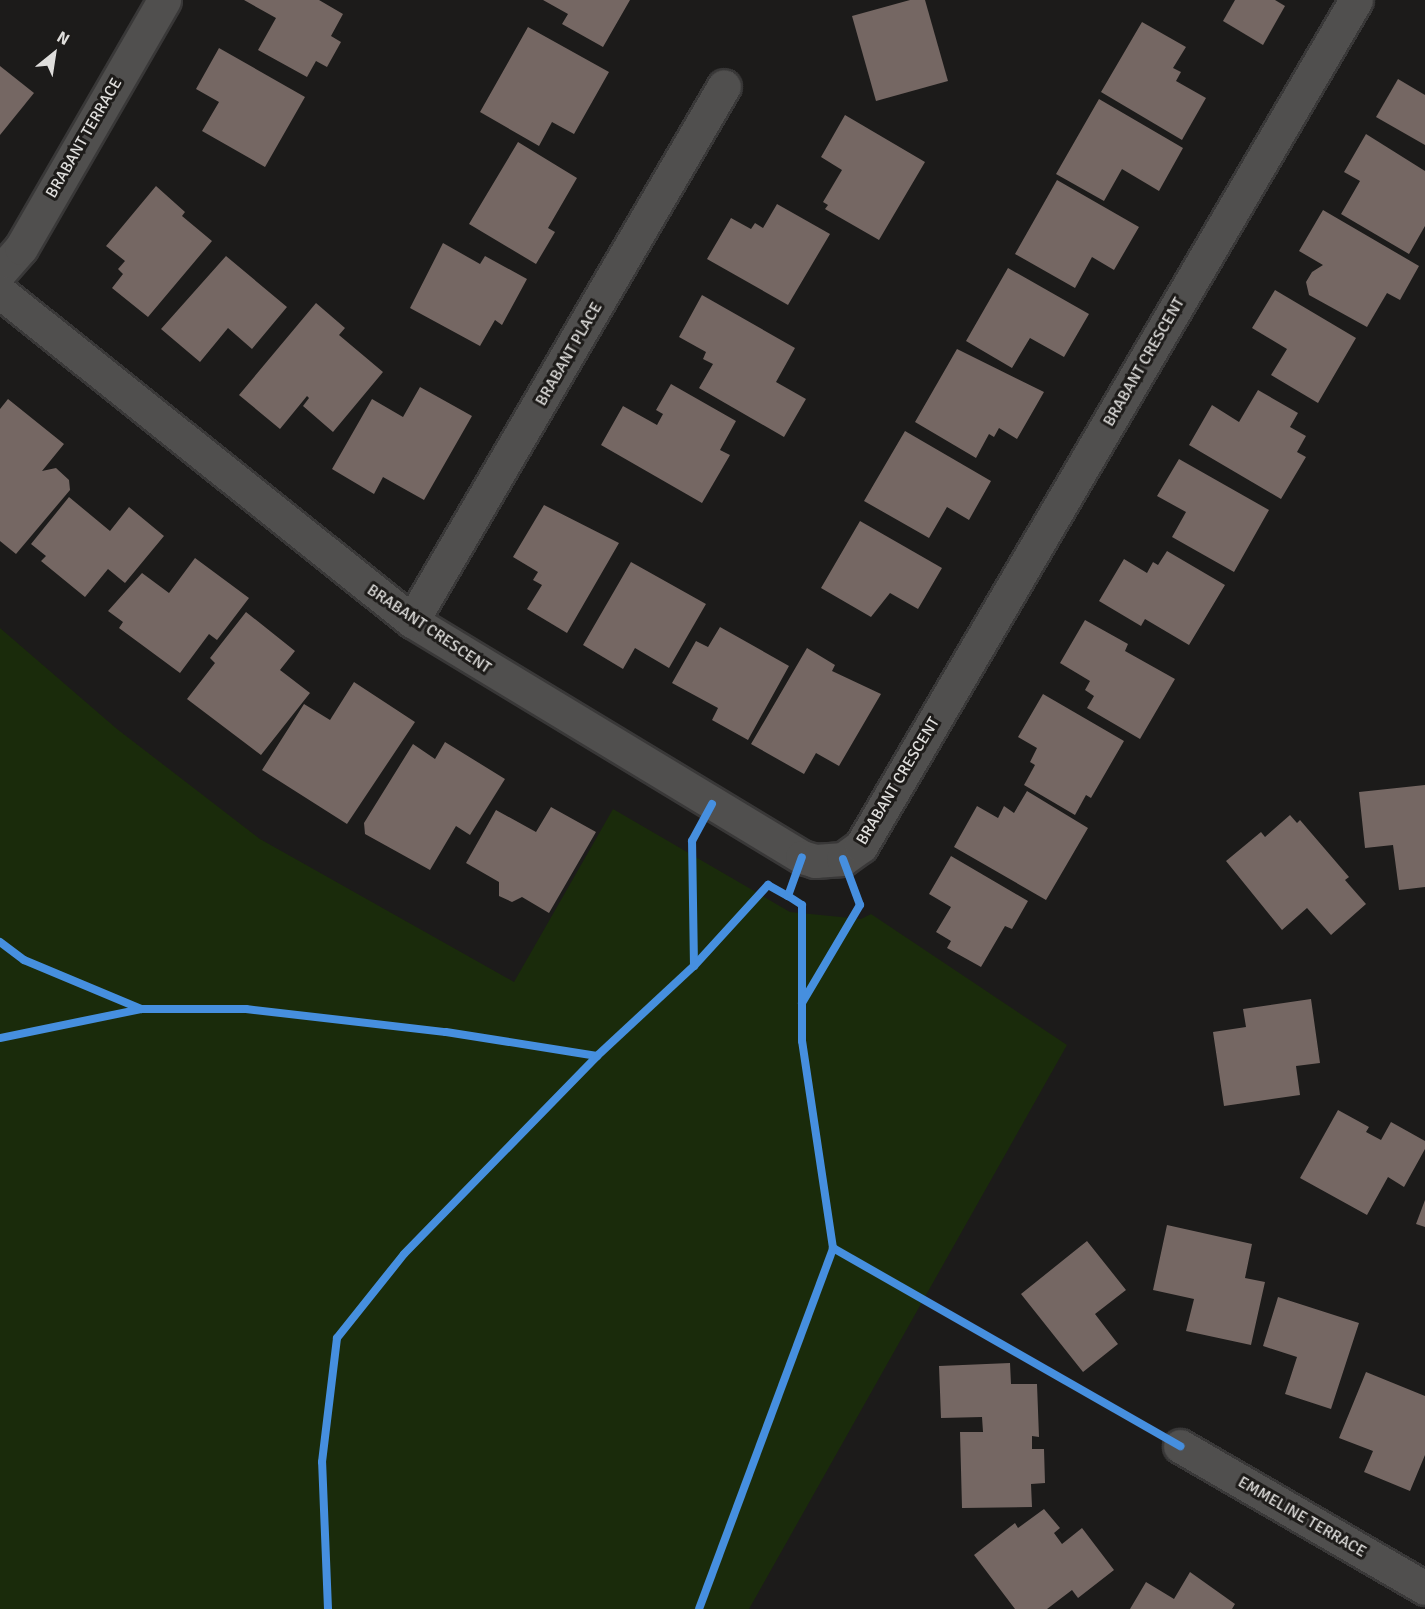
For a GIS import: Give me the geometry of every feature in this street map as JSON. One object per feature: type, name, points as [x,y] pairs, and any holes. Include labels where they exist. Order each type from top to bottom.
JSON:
[{"type":"street","name":"BRABANT TERRACE","points":[[0,272],[21,248],[164,0]]},
{"type":"street","name":"BRABANT CRESCENT","points":[[0,292],[412,621],[802,857],[815,861],[843,859],[861,846],[1356,0]]},
{"type":"street","name":"BRABANT PLACE","points":[[412,621],[724,86]]},
{"type":"street","name":"EMMELINE TERRACE","points":[[1180,1446],[1425,1588]]},
{"type":"green space","points":[[0,628],[117,729],[260,839],[514,982],[613,809],[790,912],[861,919],[871,914],[1067,1045],[749,1609],[0,1609]]},
{"type":"building","points":[[244,0],[319,0],[343,14],[331,36],[341,42],[327,67],[316,61],[307,77],[258,50],[276,18]]},
{"type":"building","points":[[543,0],[630,0],[603,47],[562,24],[568,14]]},
{"type":"building","points":[[910,0],[925,0],[948,81],[876,101],[852,16]]},
{"type":"building","points":[[1235,0],[1275,0],[1285,6],[1263,45],[1223,21]]},
{"type":"building","points":[[1142,22],[1186,47],[1173,68],[1181,72],[1176,81],[1206,98],[1182,140],[1101,92]]},
{"type":"building","points":[[528,27],[609,72],[574,134],[552,122],[539,146],[480,112]]},
{"type":"building","points":[[219,48],[305,97],[265,167],[202,131],[219,102],[196,89]]},
{"type":"building","points":[[0,66],[34,93],[0,135]]},
{"type":"building","points":[[1398,79],[1425,95],[1425,145],[1376,117]]},
{"type":"building","points":[[1099,99],[1183,148],[1159,191],[1122,169],[1104,201],[1056,174]]},
{"type":"building","points":[[845,115],[925,162],[879,240],[825,209],[828,205],[823,202],[842,170],[821,157]]},
{"type":"building","points":[[1366,134],[1425,171],[1425,226],[1409,254],[1341,214],[1360,181],[1344,172]]},
{"type":"building","points":[[518,142],[577,178],[548,228],[555,232],[536,264],[469,224]]},
{"type":"building","points":[[1057,180],[1139,227],[1114,270],[1092,257],[1075,288],[1015,254]]},
{"type":"building","points":[[156,186],[185,212],[182,216],[212,241],[148,317],[112,288],[123,274],[118,269],[125,261],[106,246]]},
{"type":"building","points":[[777,204],[830,234],[788,305],[707,259],[731,218],[751,229],[755,223],[763,228]]},
{"type":"building","points":[[1323,210],[1419,266],[1400,300],[1387,293],[1367,327],[1309,295],[1306,282],[1312,272],[1323,265],[1299,251]]},
{"type":"building","points":[[443,243],[480,264],[485,256],[527,279],[502,325],[495,320],[480,346],[410,308]]},
{"type":"building","points":[[226,256],[287,307],[252,349],[228,328],[200,362],[161,329]]},
{"type":"building","points":[[1008,268],[1089,314],[1064,357],[1030,338],[1012,368],[966,341]]},
{"type":"building","points":[[1275,290],[1356,338],[1318,403],[1271,375],[1287,349],[1252,328]]},
{"type":"building","points":[[702,295],[795,348],[776,382],[806,399],[784,437],[699,388],[713,364],[703,359],[706,352],[679,337]]},
{"type":"building","points":[[316,303],[345,328],[339,335],[383,372],[333,432],[303,406],[309,398],[307,396],[280,429],[239,395]]},
{"type":"building","points":[[957,349],[1044,392],[1017,439],[999,428],[994,437],[989,434],[976,458],[915,422]]},
{"type":"building","points":[[671,384],[736,421],[720,450],[730,455],[702,503],[601,445],[623,406],[657,425],[663,414],[656,410]]},
{"type":"building","points":[[420,387],[472,416],[424,500],[383,477],[374,494],[332,469],[372,399],[403,417]]},
{"type":"building","points":[[1258,390],[1298,413],[1290,427],[1306,436],[1297,452],[1306,457],[1281,499],[1189,445],[1212,405],[1239,422]]},
{"type":"building","points":[[8,399],[64,444],[42,471],[56,468],[69,480],[70,490],[16,554],[0,541],[0,409]]},
{"type":"building","points":[[905,431],[991,481],[969,520],[947,507],[929,538],[864,501]]},
{"type":"building","points":[[1179,459],[1269,510],[1234,572],[1172,537],[1186,512],[1157,496]]},
{"type":"building","points":[[69,497],[110,531],[129,507],[164,536],[125,583],[108,569],[85,597],[41,561],[46,556],[31,544]]},
{"type":"building","points":[[544,505],[619,543],[567,633],[527,609],[542,585],[533,580],[538,572],[513,557]]},
{"type":"building","points":[[860,521],[942,568],[918,609],[890,593],[871,617],[821,588]]},
{"type":"building","points":[[1167,551],[1225,585],[1189,645],[1145,619],[1141,626],[1099,601],[1124,559],[1147,573],[1153,562],[1158,565]]},
{"type":"building","points":[[195,558],[249,598],[217,640],[209,634],[180,673],[119,628],[123,622],[108,611],[142,573],[169,593]]},
{"type":"building","points":[[631,562],[706,604],[669,668],[635,648],[623,669],[583,645]]},
{"type":"building","points":[[246,612],[295,651],[280,670],[310,693],[261,755],[187,699],[215,663],[210,658]]},
{"type":"building","points":[[1085,620],[1128,644],[1125,651],[1175,679],[1140,739],[1087,708],[1094,696],[1085,690],[1090,681],[1060,663]]},
{"type":"building","points":[[720,627],[789,666],[748,740],[712,720],[718,708],[672,683],[696,641],[708,647]]},
{"type":"building","points":[[807,648],[835,665],[832,671],[881,694],[839,766],[816,753],[804,774],[751,744]]},
{"type":"building","points":[[354,682],[415,722],[347,824],[262,770],[304,704],[330,720]]},
{"type":"building","points":[[1043,694],[1124,741],[1091,798],[1086,795],[1075,815],[1024,785],[1035,765],[1030,762],[1037,748],[1018,737]]},
{"type":"building","points":[[445,742],[505,779],[470,835],[456,826],[430,870],[365,834],[364,823],[413,744],[435,759]]},
{"type":"building","points":[[1425,785],[1425,887],[1399,890],[1393,845],[1365,848],[1359,792]]},
{"type":"building","points":[[1027,791],[1088,828],[1046,900],[954,847],[977,806],[998,818],[1004,806],[1014,813]]},
{"type":"building","points":[[551,807],[596,832],[549,913],[522,897],[512,902],[499,896],[499,882],[466,863],[496,810],[536,832]]},
{"type":"building","points":[[1290,815],[1297,823],[1300,820],[1349,877],[1345,880],[1366,904],[1331,935],[1307,908],[1282,930],[1226,861],[1261,832],[1265,837]]},
{"type":"building","points":[[951,856],[1028,901],[1012,929],[1005,926],[981,967],[947,948],[951,941],[936,932],[951,907],[929,894]]},
{"type":"building","points":[[1311,999],[1320,1063],[1296,1066],[1300,1095],[1224,1106],[1213,1032],[1246,1027],[1243,1009]]},
{"type":"building","points":[[1338,1110],[1369,1127],[1366,1132],[1381,1140],[1391,1122],[1425,1141],[1425,1149],[1404,1187],[1388,1177],[1367,1215],[1300,1178]]},
{"type":"building","points":[[1425,1200],[1425,1227],[1416,1224]]},
{"type":"building","points":[[1167,1225],[1252,1244],[1245,1278],[1265,1282],[1251,1345],[1186,1331],[1194,1299],[1153,1290]]},
{"type":"building","points":[[1087,1241],[1126,1290],[1095,1314],[1118,1344],[1083,1372],[1021,1294]]},
{"type":"building","points":[[1278,1297],[1359,1323],[1331,1409],[1285,1394],[1297,1357],[1263,1346]]},
{"type":"building","points":[[1010,1363],[1011,1384],[1037,1384],[1039,1437],[1032,1436],[1032,1449],[1044,1449],[1045,1483],[1031,1484],[1032,1507],[962,1508],[960,1432],[983,1432],[982,1417],[941,1418],[939,1366]]},
{"type":"building","points":[[1366,1372],[1425,1396],[1425,1455],[1410,1491],[1364,1472],[1373,1451],[1339,1438]]},
{"type":"building","points":[[1044,1509],[1060,1528],[1054,1533],[1062,1544],[1082,1528],[1114,1570],[1078,1598],[1072,1590],[1047,1609],[1015,1609],[974,1555],[1015,1523],[1018,1528]]},
{"type":"building","points":[[1190,1572],[1235,1604],[1232,1609],[1130,1609],[1146,1582],[1174,1599]]},
{"type":"cycle path","points":[[694,966],[692,841],[712,804]]},
{"type":"cycle path","points":[[328,1609],[322,1462],[337,1338],[404,1254],[597,1056],[694,966],[768,885],[788,896],[802,857]]},
{"type":"cycle path","points":[[802,1003],[860,905],[843,859]]},
{"type":"cycle path","points":[[699,1609],[833,1248],[802,1041],[802,905],[788,896]]},
{"type":"cycle path","points":[[0,942],[24,960],[141,1009],[246,1009],[446,1032],[597,1056]]},
{"type":"cycle path","points":[[0,1038],[141,1009]]},
{"type":"cycle path","points":[[833,1248],[1180,1446]]}]
